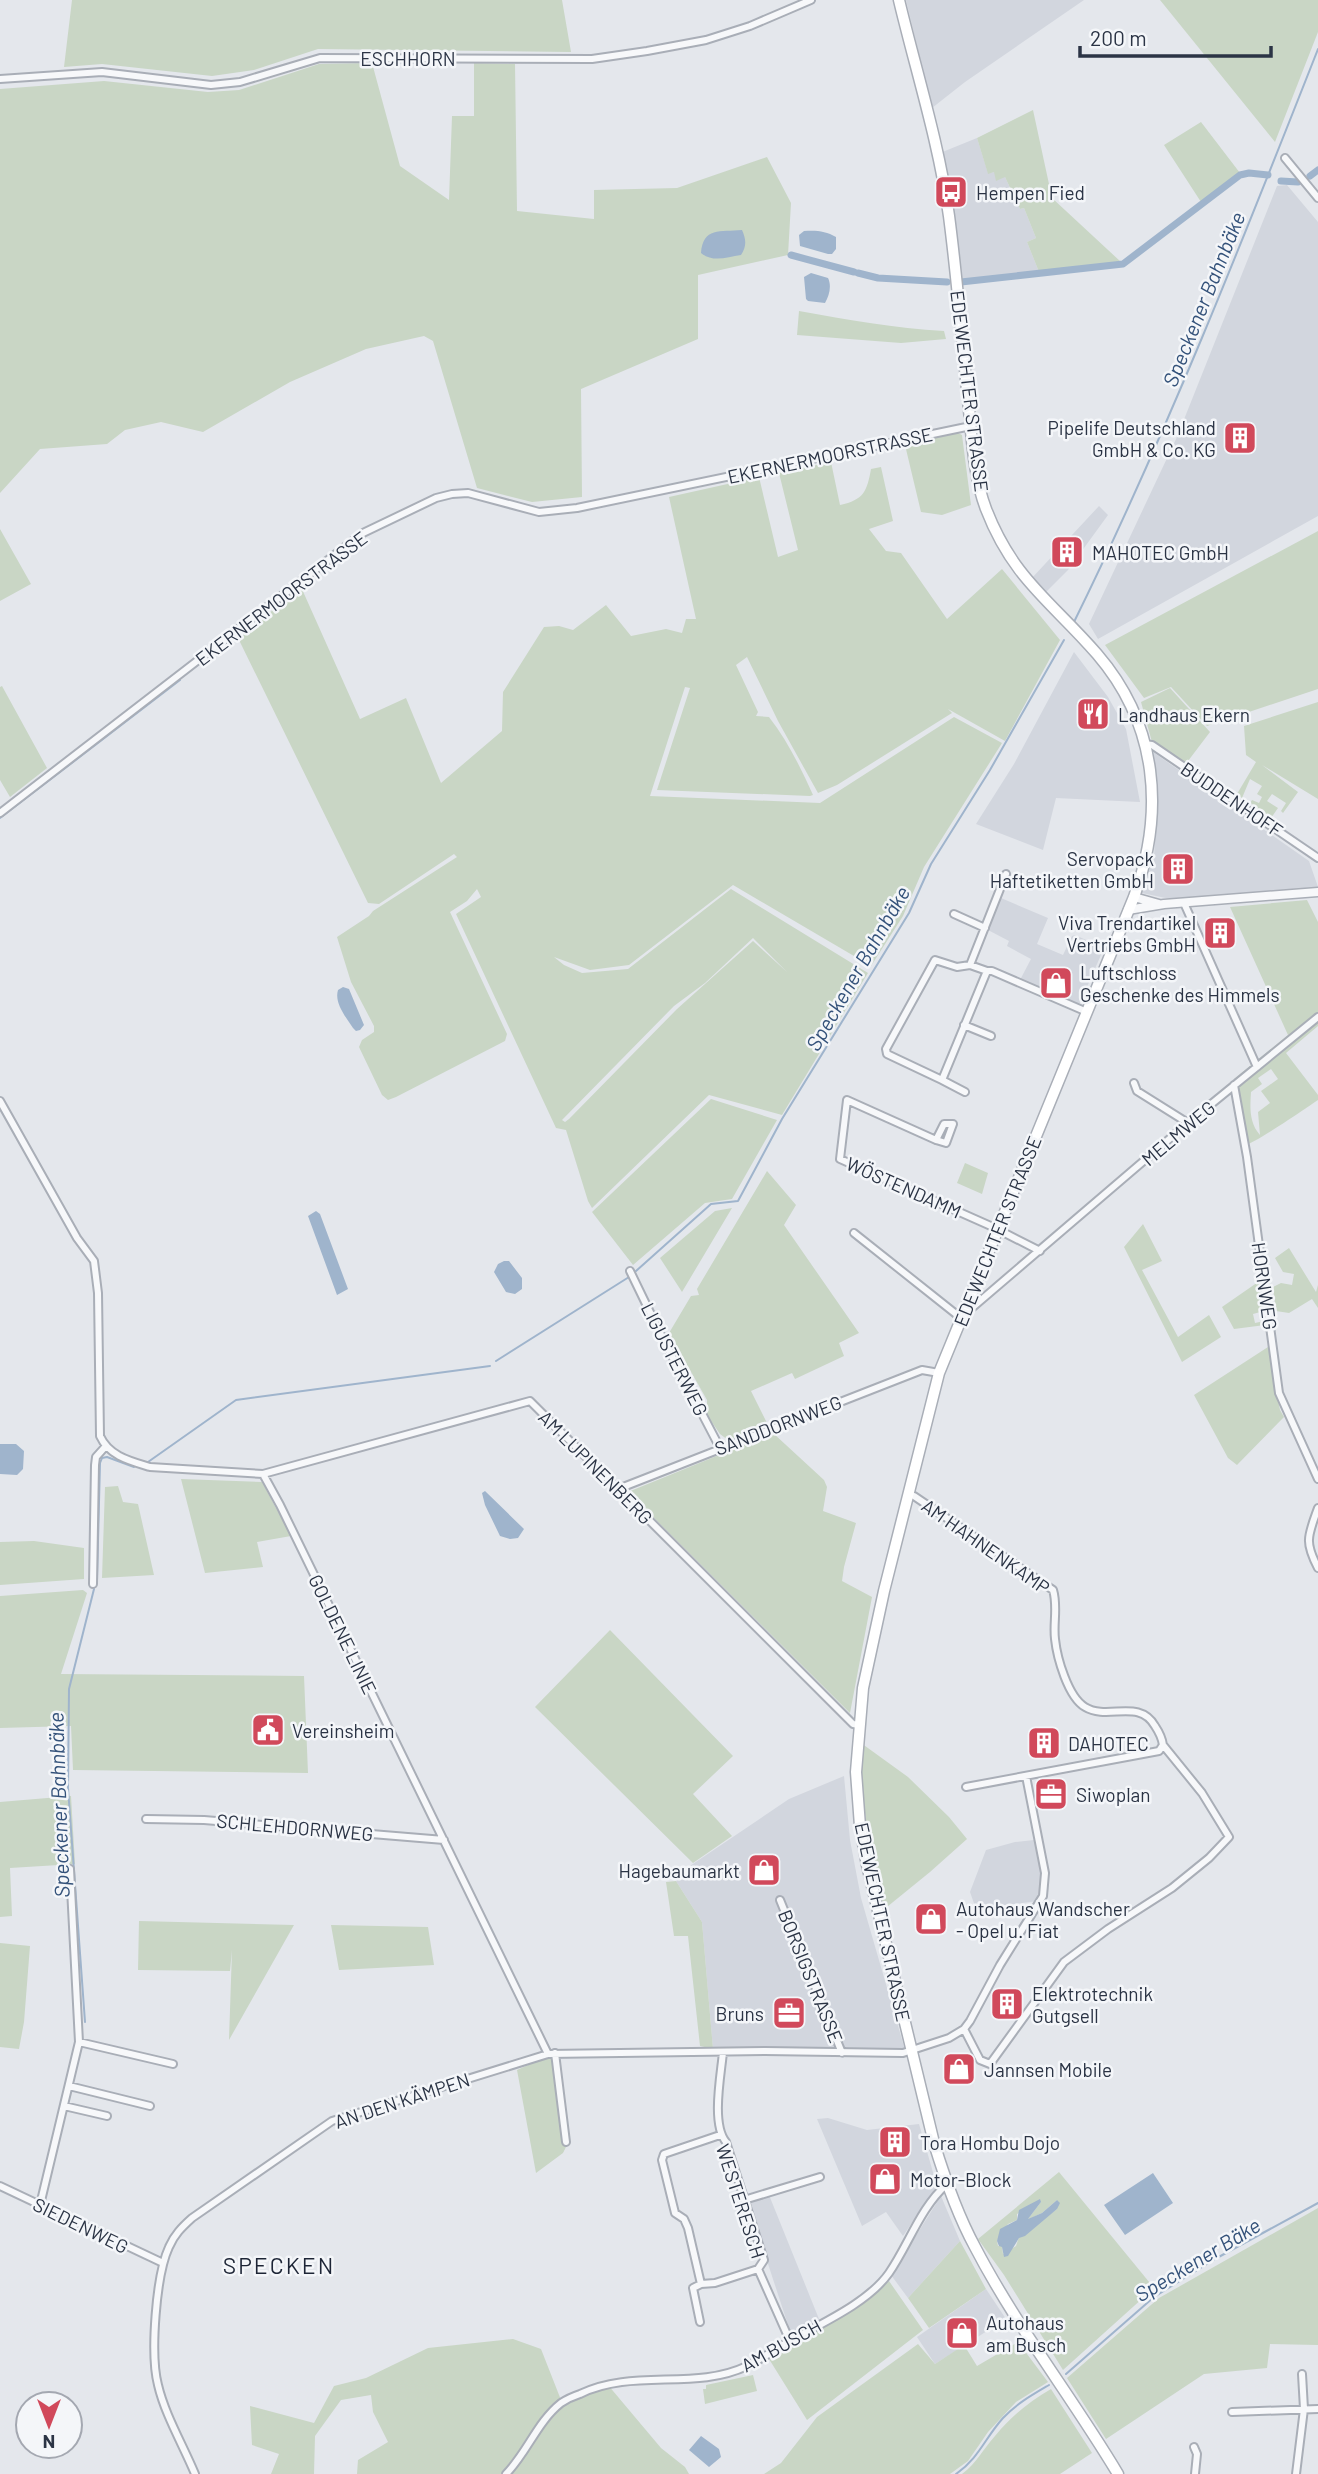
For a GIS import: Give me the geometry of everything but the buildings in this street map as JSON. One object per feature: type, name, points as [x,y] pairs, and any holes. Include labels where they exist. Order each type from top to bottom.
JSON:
[{"type":"main road","name":"EDEWECHTER STRASSE","points":[[899,0],[948,213],[971,426],[979,484],[985,505],[1003,548],[1029,585],[1088,645],[1111,673],[1128,702],[1144,744],[1151,777],[1153,819],[1147,857],[1134,897],[939,1373],[867,1665],[856,1772],[860,1826],[934,2143],[947,2184],[975,2248],[1118,2474]]},
{"type":"street","name":"ESCHHORN","points":[[0,79],[102,72],[211,85],[240,82],[320,58],[592,58],[706,40],[750,26],[811,0]]},
{"type":"street","points":[[1285,158],[1318,198]]},
{"type":"street","name":"EKERNERMOORSTRASSE","points":[[0,813],[363,533],[436,498],[468,493],[539,512],[577,508],[971,426]]},
{"type":"street","name":"BUDDENHOFF","points":[[1144,744],[1152,745],[1318,858]]},
{"type":"street","points":[[970,965],[1006,874]]},
{"type":"street","points":[[1128,910],[1162,904],[1318,892]]},
{"type":"street","points":[[1134,897],[1162,904]]},
{"type":"street","points":[[1184,903],[1257,1067]]},
{"type":"street","points":[[954,914],[985,928]]},
{"type":"street","points":[[965,1092],[887,1055],[886,1049],[935,960],[957,967],[970,965],[992,971],[1087,1012]]},
{"type":"street","points":[[942,1080],[987,971]]},
{"type":"street","name":"MELMWEG","points":[[973,1307],[1318,1017]]},
{"type":"street","points":[[964,1025],[991,1036]]},
{"type":"street","points":[[1134,1083],[1137,1091],[1188,1124]]},
{"type":"street","name":"HORNWEG","points":[[1234,1085],[1247,1157],[1279,1393],[1318,1479]]},
{"type":"street","name":"WÖSTENDAMM","points":[[936,1140],[847,1100],[839,1159],[998,1229]]},
{"type":"street","points":[[0,1101],[76,1238],[94,1261],[98,1293],[100,1436],[105,1447],[133,1462],[150,1467],[263,1475]]},
{"type":"street","points":[[998,1229],[1040,1251]]},
{"type":"street","points":[[854,1233],[961,1318]]},
{"type":"street","name":"LIGUSTERWEG","points":[[630,1271],[720,1448]]},
{"type":"street","name":"SANDDORNWEG","points":[[618,1489],[922,1370],[939,1373]]},
{"type":"street","name":"AM LUPINENBERG","points":[[263,1475],[530,1401],[853,1724],[859,1725]]},
{"type":"street","points":[[93,1584],[95,1465],[96,1457],[105,1447]]},
{"type":"street","name":"GOLDENE LINIE","points":[[263,1475],[552,2053],[566,2141]]},
{"type":"street","name":"AM HAHNENKAMP","points":[[908,1494],[1053,1590],[1054,1638],[1058,1658],[1076,1699],[1084,1707],[1093,1710],[1140,1712],[1149,1716],[1163,1739],[1163,1745],[1202,1793],[1229,1837],[1209,1858],[1172,1888],[1108,1929],[1064,1962],[990,2064],[981,2060],[964,2029]]},
{"type":"street","points":[[1318,1508],[1307,1538],[1308,1550],[1318,1568]]},
{"type":"street","points":[[966,1787],[1159,1751],[1163,1745]]},
{"type":"street","points":[[964,2029],[1043,1896],[1045,1873],[1026,1776]]},
{"type":"street","name":"SCHLEHDORNWEG","points":[[146,1819],[204,1819],[444,1840]]},
{"type":"street","points":[[40,2205],[79,2042],[70,1868]]},
{"type":"street","name":"BORSIGSTRASSE","points":[[780,1900],[842,2053]]},
{"type":"street","name":"AN DEN KÄMPEN","points":[[195,2474],[157,2383],[154,2347],[163,2263],[177,2232],[192,2218],[332,2121],[552,2053],[912,2051],[949,2038],[964,2029]]},
{"type":"street","points":[[79,2042],[173,2064]]},
{"type":"street","name":"WESTERESCH","points":[[723,2052],[718,2120],[720,2135],[726,2142],[764,2260],[758,2269],[790,2341]]},
{"type":"street","points":[[69,2086],[150,2106]]},
{"type":"street","points":[[64,2106],[107,2116]]},
{"type":"street","points":[[701,2284],[688,2228],[684,2218],[675,2213],[662,2160],[668,2151],[720,2135]]},
{"type":"street","points":[[744,2200],[820,2178]]},
{"type":"street","name":"AM BUSCH","points":[[506,2474],[562,2403],[588,2390],[610,2382],[690,2378],[733,2372],[863,2297],[888,2274],[932,2202],[947,2184]]},
{"type":"street","name":"SIEDENWEG","points":[[0,2186],[163,2263]]},
{"type":"street","points":[[700,2322],[692,2288],[758,2269]]},
{"type":"street","points":[[1296,2474],[1304,2409],[1302,2374]]},
{"type":"street","points":[[1232,2412],[1318,2409]]},
{"type":"street","points":[[1194,2447],[1197,2454],[1195,2474]]},
{"type":"shaded area","points":[[906,0],[1084,0],[932,108]]},
{"type":"shaded area","points":[[977,138],[988,173],[994,172],[1005,177],[1020,209],[1024,208],[1036,238],[1027,242],[1039,272],[960,280],[940,153]]},
{"type":"shaded area","points":[[1287,185],[1318,222],[1318,516],[1098,639],[1089,624],[1177,437],[1277,186]]},
{"type":"shaded area","points":[[1099,506],[1108,515],[1068,570],[1045,593],[1031,579]]},
{"type":"shaded area","points":[[1074,652],[1108,697],[1126,729],[1140,802],[1056,798],[1043,850],[976,824],[1014,764]]},
{"type":"shaded area","points":[[1153,752],[1309,861],[1318,887],[1175,900],[1142,893],[1154,856],[1157,815]]},
{"type":"shaded area","points":[[1001,898],[1048,918],[1037,944],[1063,955],[1075,935],[1104,948],[1080,1003],[1077,1005],[1020,980],[1031,959],[1007,946],[1009,941],[988,930]]},
{"type":"shaded area","points":[[844,1776],[850,1840],[861,1898],[905,2050],[713,2049],[702,1922],[676,1881],[681,1878],[678,1874],[789,1799]]},
{"type":"shaded area","points":[[1034,1840],[1041,1866],[1042,1884],[1038,1901],[976,1909],[970,1892],[986,1850]]},
{"type":"shaded area","points":[[828,2118],[867,2130],[919,2124],[937,2186],[903,2236],[886,2212],[862,2226],[817,2119]]},
{"type":"shaded area","points":[[769,2195],[819,2319],[791,2334],[749,2206],[752,2200]]},
{"type":"shaded area","points":[[941,2196],[960,2241],[908,2298],[891,2275]]},
{"type":"shaded area","points":[[986,2289],[1006,2319],[935,2364],[917,2337]]},
{"type":"green space","points":[[72,0],[562,0],[571,52],[318,49],[254,70],[212,76],[102,64],[64,67]]},
{"type":"green space","points":[[1160,0],[1318,0],[1318,32],[1275,142]]},
{"type":"green space","points":[[372,63],[400,166],[449,200],[452,116],[474,116],[474,63],[515,64],[517,211],[594,219],[594,190],[677,188],[767,157],[791,203],[788,255],[698,275],[698,339],[581,389],[582,497],[532,502],[477,488],[433,341],[424,336],[366,349],[290,382],[203,432],[161,422],[125,430],[107,444],[40,449],[0,493],[0,89],[104,81],[208,92],[239,90],[319,64]]},
{"type":"green space","points":[[1033,110],[1052,198],[1121,262],[1039,272],[1027,242],[1036,238],[1024,208],[1020,209],[1005,177],[996,181],[994,172],[988,174],[977,138]]},
{"type":"green space","points":[[1201,122],[1240,173],[1201,202],[1164,145]]},
{"type":"green space","points":[[799,311],[944,331],[946,339],[901,343],[797,335]]},
{"type":"green space","points":[[958,433],[962,435],[971,505],[942,515],[921,512],[905,445]]},
{"type":"green space","points":[[831,462],[840,505],[859,497],[866,489],[871,469],[881,467],[893,521],[869,529],[886,551],[901,553],[947,619],[1002,569],[1060,640],[1005,741],[948,709],[952,713],[837,785],[818,793],[778,721],[747,657],[736,665],[758,712],[756,716],[769,717],[776,726],[804,775],[813,795],[810,796],[657,790],[690,688],[685,687],[650,796],[820,803],[954,717],[1002,743],[924,867],[903,916],[871,966],[733,885],[629,965],[590,970],[554,957],[582,973],[628,969],[731,889],[868,973],[782,1115],[709,1095],[592,1208],[566,1130],[556,1128],[456,914],[481,897],[477,889],[467,901],[450,912],[507,1034],[505,1041],[396,1097],[388,1100],[382,1095],[359,1047],[362,1040],[374,1032],[374,1026],[351,982],[337,937],[457,857],[454,854],[379,904],[368,903],[240,642],[240,637],[301,587],[360,719],[406,698],[441,783],[502,731],[503,692],[544,627],[559,626],[573,630],[606,605],[631,636],[666,629],[682,633],[686,619],[696,619],[669,497],[759,477],[778,557],[798,550],[779,473]],"holes":[[[753,938],[787,972],[753,941],[677,1009],[569,1119],[565,1122],[562,1120],[674,1006],[705,983]]]},
{"type":"green space","points":[[0,529],[31,584],[0,601]]},
{"type":"green space","points":[[1318,531],[1318,689],[1207,726],[1171,687],[1144,698],[1105,645]]},
{"type":"green space","points":[[2,686],[47,768],[10,797],[0,780]]},
{"type":"green space","points":[[1170,688],[1210,732],[1185,765],[1152,742],[1141,702]]},
{"type":"green space","points":[[1318,702],[1318,799],[1262,765],[1298,792],[1283,813],[1281,811],[1286,803],[1272,794],[1267,801],[1278,808],[1269,821],[1256,813],[1258,807],[1250,803],[1252,800],[1259,803],[1262,797],[1257,794],[1262,786],[1250,779],[1242,798],[1237,794],[1256,762],[1246,755],[1244,726]]},
{"type":"green space","points":[[1307,900],[1318,922],[1318,1026],[1286,1053],[1318,1095],[1318,1100],[1245,1145],[1234,1079],[1288,1035],[1230,907]],"holes":[[[1271,1069],[1278,1079],[1261,1091],[1270,1103],[1258,1112],[1260,1135],[1252,1120],[1251,1092],[1262,1084],[1258,1078]]]},
{"type":"green space","points":[[711,1099],[777,1120],[732,1199],[705,1203],[633,1265],[592,1212]]},
{"type":"green space","points":[[965,1163],[988,1173],[982,1194],[957,1183]]},
{"type":"green space","points":[[767,1171],[796,1205],[784,1225],[859,1333],[839,1343],[844,1356],[795,1379],[792,1373],[751,1391],[768,1425],[728,1440],[720,1434],[707,1415],[707,1400],[669,1333],[691,1296],[699,1295],[697,1289]]},
{"type":"green space","points":[[732,1208],[682,1292],[660,1258],[715,1211]]},
{"type":"green space","points":[[1143,1224],[1162,1261],[1142,1270],[1178,1337],[1209,1315],[1221,1337],[1182,1362],[1124,1247]]},
{"type":"green space","points":[[1289,1248],[1316,1292],[1318,1285],[1318,1308],[1312,1299],[1289,1313],[1276,1311],[1273,1287],[1281,1283],[1292,1285],[1294,1274],[1283,1272],[1275,1258]]},
{"type":"green space","points":[[1261,1280],[1264,1311],[1253,1314],[1255,1323],[1264,1321],[1265,1325],[1234,1329],[1222,1307]]},
{"type":"green space","points":[[1268,1347],[1280,1410],[1284,1417],[1237,1465],[1228,1458],[1194,1395]]},
{"type":"green space","points":[[773,1433],[824,1480],[827,1487],[823,1511],[856,1523],[842,1581],[872,1597],[850,1713],[628,1492]]},
{"type":"green space","points":[[181,1479],[262,1482],[291,1536],[257,1542],[263,1567],[205,1573]]},
{"type":"green space","points":[[118,1486],[123,1502],[138,1504],[154,1575],[102,1578],[105,1487]]},
{"type":"green space","points":[[34,1541],[84,1548],[84,1579],[0,1585],[0,1542]]},
{"type":"green space","points":[[83,1590],[87,1593],[61,1674],[304,1676],[308,1773],[73,1770],[71,1726],[0,1728],[0,1596]]},
{"type":"green space","points":[[610,1630],[733,1756],[693,1794],[732,1836],[693,1863],[535,1707]]},
{"type":"green space","points":[[861,1743],[908,1777],[949,1817],[967,1839],[882,1911],[864,1806]]},
{"type":"green space","points":[[71,1796],[75,1864],[10,1868],[12,1916],[0,1917],[0,1802]]},
{"type":"green space","points":[[676,1881],[702,1922],[713,2049],[700,2046],[688,1936],[674,1936],[666,1882]]},
{"type":"green space","points":[[139,1921],[294,1925],[229,2040],[232,1950],[230,1971],[138,1970]]},
{"type":"green space","points":[[331,1925],[428,1927],[434,1965],[339,1970]]},
{"type":"green space","points":[[0,1943],[30,1946],[24,2022],[19,2049],[0,2047]]},
{"type":"green space","points":[[555,2053],[566,2147],[563,2153],[536,2173],[517,2070]]},
{"type":"green space","points":[[1059,2172],[1154,2288],[1063,2370],[1004,2275],[978,2239]],"holes":[[[1057,2200],[1057,2209],[1019,2237],[1016,2246],[1003,2254],[1002,2246],[998,2246],[997,2241],[1008,2224],[1017,2220],[1017,2214],[1041,2202],[1027,2220],[1042,2213]]]},
{"type":"green space","points":[[1318,2208],[1318,2345],[1270,2344],[1267,2368],[1204,2374],[1106,2439],[1067,2378],[1159,2298]]},
{"type":"green space","points":[[960,2241],[986,2289],[929,2328],[908,2298]]},
{"type":"green space","points":[[889,2281],[923,2330],[807,2420],[769,2359],[870,2299]]},
{"type":"green space","points":[[513,2339],[541,2349],[561,2400],[501,2474],[357,2474],[358,2460],[388,2442],[373,2412],[371,2395],[341,2400],[315,2436],[314,2474],[271,2474],[279,2454],[252,2445],[250,2406],[314,2423],[334,2386],[366,2378],[428,2348]]},
{"type":"green space","points":[[1018,2342],[1048,2382],[1016,2402],[988,2432],[968,2461],[950,2474],[764,2474],[781,2463],[817,2417],[918,2344],[935,2364],[964,2345],[977,2366]]},
{"type":"green space","points":[[753,2375],[757,2391],[705,2404],[703,2389],[706,2389],[706,2385]]},
{"type":"green space","points":[[608,2385],[661,2448],[685,2467],[689,2474],[510,2474],[563,2406]]},
{"type":"green space","points":[[1051,2389],[1092,2453],[1060,2474],[962,2474],[1014,2416]]},
{"type":"water","points":[[742,230],[745,243],[741,255],[715,259],[701,253],[705,239],[714,232]]},
{"type":"water","points":[[804,231],[821,231],[836,237],[836,249],[832,254],[828,254],[800,246],[799,235]]},
{"type":"water","points":[[811,273],[828,278],[830,291],[825,303],[806,299],[804,277]]},
{"type":"water","points":[[343,987],[349,989],[364,1025],[360,1030],[353,1028],[339,1005],[338,990]]},
{"type":"water","points":[[316,1211],[320,1214],[348,1289],[337,1295],[308,1216]]},
{"type":"water","points":[[509,1261],[522,1278],[522,1289],[515,1294],[506,1292],[494,1272],[498,1264]]},
{"type":"water","points":[[0,1444],[16,1444],[24,1451],[23,1469],[17,1475],[0,1474]]},
{"type":"water","points":[[485,1491],[524,1529],[518,1538],[500,1536],[485,1505],[482,1493]]},
{"type":"water","points":[[1153,2173],[1173,2203],[1125,2235],[1104,2205]]},
{"type":"water","points":[[1040,2199],[1041,2202],[1028,2219],[1042,2213],[1057,2200],[1060,2203],[1057,2209],[1019,2238],[1008,2256],[1004,2257],[1002,2247],[997,2241],[1000,2229],[1017,2220],[1019,2210]]},
{"type":"water","points":[[701,2436],[719,2449],[721,2457],[709,2467],[689,2450]]},
{"type":"waterway","name":"Speckener Bahnbäke","points":[[1074,622],[1172,409],[1318,49]]},
{"type":"waterway","points":[[1310,176],[1318,170]]},
{"type":"waterway","points":[[961,282],[1123,264],[1240,175],[1268,175]]},
{"type":"waterway","points":[[1281,181],[1298,182]]},
{"type":"waterway","points":[[791,255],[854,272]]},
{"type":"waterway","points":[[858,273],[878,278],[947,282]]},
{"type":"waterway","name":"Speckener Bahnbäke","points":[[636,1271],[711,1204],[738,1201],[782,1119],[909,913],[931,864],[990,770],[1064,640]]},
{"type":"waterway","points":[[0,818],[180,680]]},
{"type":"waterway","name":"Speckener Bahnbäke","points":[[496,1361],[629,1277]]},
{"type":"waterway","name":"Speckener Bahnbäke","points":[[148,1462],[236,1400],[490,1366]]},
{"type":"waterway","name":"Speckener Bahnbäke","points":[[97,1580],[100,1463],[102,1458],[107,1457],[134,1467]]},
{"type":"waterway","name":"Speckener Bahnbäke","points":[[85,2022],[68,1788],[69,1689],[94,1589]]},
{"type":"waterway","name":"Speckener Bäke","points":[[1066,2374],[1154,2297],[1215,2259],[1318,2203]]},
{"type":"waterway","name":"Speckener Bäke","points":[[956,2474],[971,2461],[1008,2413],[1049,2385]]},
{"type":"place","name":"Hempen Fied","points":[[951,192]]},
{"type":"place","name":"Pipelife Deutschland GmbH & Co. KG","points":[[1240,438]]},
{"type":"place","name":"MAHOTEC GmbH","points":[[1067,552]]},
{"type":"place","name":"Landhaus Ekern","points":[[1093,714]]},
{"type":"place","name":"Servopack Haftetiketten GmbH","points":[[1178,869]]},
{"type":"place","name":"Viva Trendartikel Vertriebs GmbH","points":[[1220,933]]},
{"type":"place","name":"Luftschloss Geschenke des Himmels","points":[[1056,983]]},
{"type":"place","name":"Vereinsheim","points":[[268,1730]]},
{"type":"place","name":"DAHOTEC","points":[[1044,1743]]},
{"type":"place","name":"Siwoplan","points":[[1051,1794]]},
{"type":"place","name":"Hagebaumarkt","points":[[764,1870]]},
{"type":"place","name":"Autohaus Wandscher - Opel u. Fiat","points":[[931,1919]]},
{"type":"place","name":"Elektrotechnik Gutgsell","points":[[1007,2004]]},
{"type":"place","name":"Bruns","points":[[789,2013]]},
{"type":"place","name":"Jannsen Mobile","points":[[959,2069]]},
{"type":"place","name":"Tora Hombu Dojo","points":[[895,2142]]},
{"type":"place","name":"Motor-Block","points":[[885,2179]]},
{"type":"place","name":"Autohaus am Busch","points":[[962,2333]]},
{"type":"district","name":"SPECKEN","points":[[279,2265]]}]
